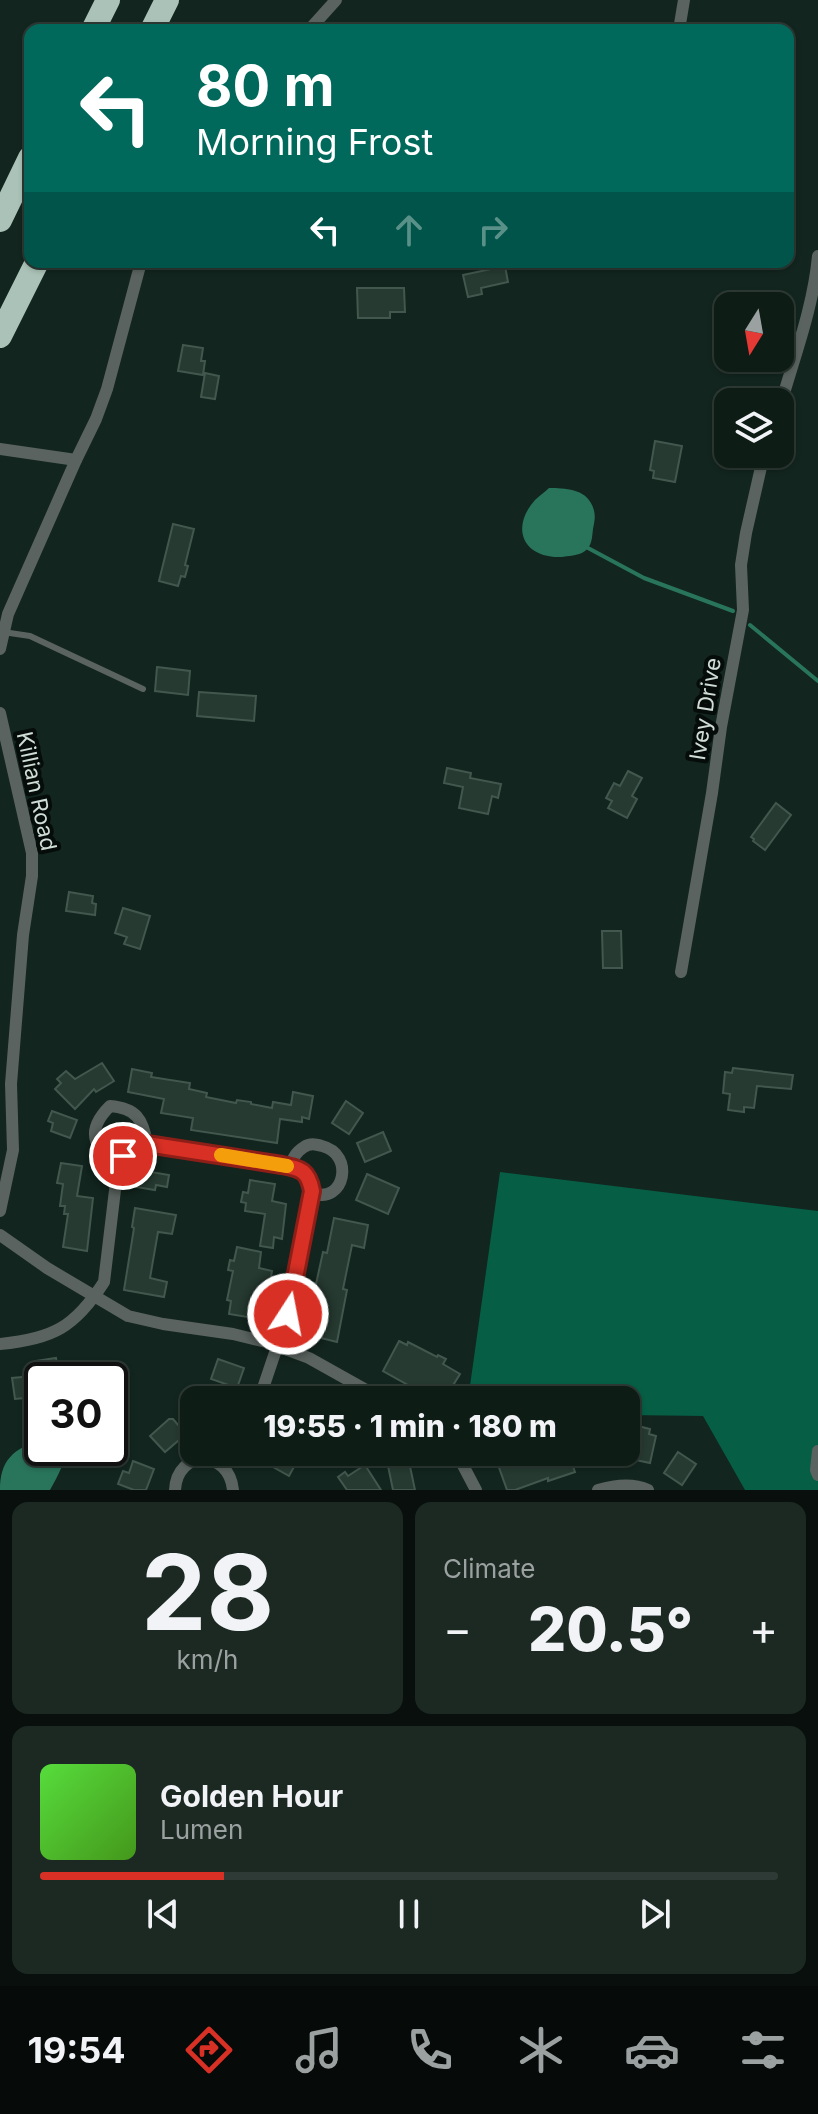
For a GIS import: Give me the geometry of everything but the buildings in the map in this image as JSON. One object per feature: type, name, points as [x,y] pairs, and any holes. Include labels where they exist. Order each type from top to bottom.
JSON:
[{"type":"highway","points":[[96,24],[108,0]]},
{"type":"highway","points":[[155,24],[167,0]]},
{"type":"highway","points":[[0,220],[24,170]]},
{"type":"highway","points":[[0,336],[34,268]]},
{"type":"street","points":[[314,24],[336,0]]},
{"type":"street","points":[[680,24],[684,0]]},
{"type":"street","points":[[786,388],[806,324],[818,256]]},
{"type":"street","points":[[0,649],[8,614],[107,389],[139,268]]},
{"type":"street","points":[[0,449],[76,460]]},
{"type":"street","name":"Ivey Drive","points":[[681,972],[743,610],[741,565],[761,468]]},
{"type":"street","name":"Killian Road","points":[[0,713],[32,853],[11,1084],[13,1150],[0,1211]]},
{"type":"street","points":[[118,1165],[103,1154],[95,1136],[98,1119],[110,1106],[127,1107],[141,1120],[147,1144]]},
{"type":"street","points":[[0,1344],[25,1342],[53,1334],[73,1322],[95,1297],[104,1282],[118,1165],[133,1146],[147,1144],[291,1167],[305,1172],[310,1178],[312,1193],[288,1314],[264,1386]]},
{"type":"street","points":[[291,1167],[295,1154],[311,1144],[330,1148],[340,1156],[343,1168],[338,1186],[330,1195],[320,1197],[312,1193]]},
{"type":"street","points":[[0,1235],[128,1316],[266,1342],[309,1358],[359,1386]]},
{"type":"street","points":[[818,1451],[818,1475]]},
{"type":"street","points":[[175,1490],[175,1481],[184,1466]]},
{"type":"street","points":[[223,1466],[232,1480],[233,1490]]},
{"type":"street","points":[[463,1466],[476,1490]]},
{"type":"street","points":[[598,1490],[638,1485],[648,1490]]},
{"type":"lane","points":[[3,632],[30,636],[143,689]]},
{"type":"shaded area","points":[[549,488],[580,493],[592,505],[595,517],[592,538],[589,547],[582,553],[548,556],[529,547],[524,539],[523,521],[527,511]]},
{"type":"shaded area","points":[[500,1172],[818,1211],[818,1490],[745,1490],[703,1416],[640,1415],[640,1386],[470,1386]]},
{"type":"shaded area","points":[[22,1447],[24,1466],[62,1466],[50,1490],[0,1490],[2,1471],[10,1457]]},
{"type":"waterway","points":[[588,548],[644,578],[733,611]]},
{"type":"waterway","points":[[750,625],[818,681]]},
{"type":"slow traffic","points":[[221,1155],[287,1166]]},
{"type":"route","points":[[123,1156],[133,1146],[147,1144],[282,1165],[305,1172],[310,1178],[312,1191],[288,1314]]}]
